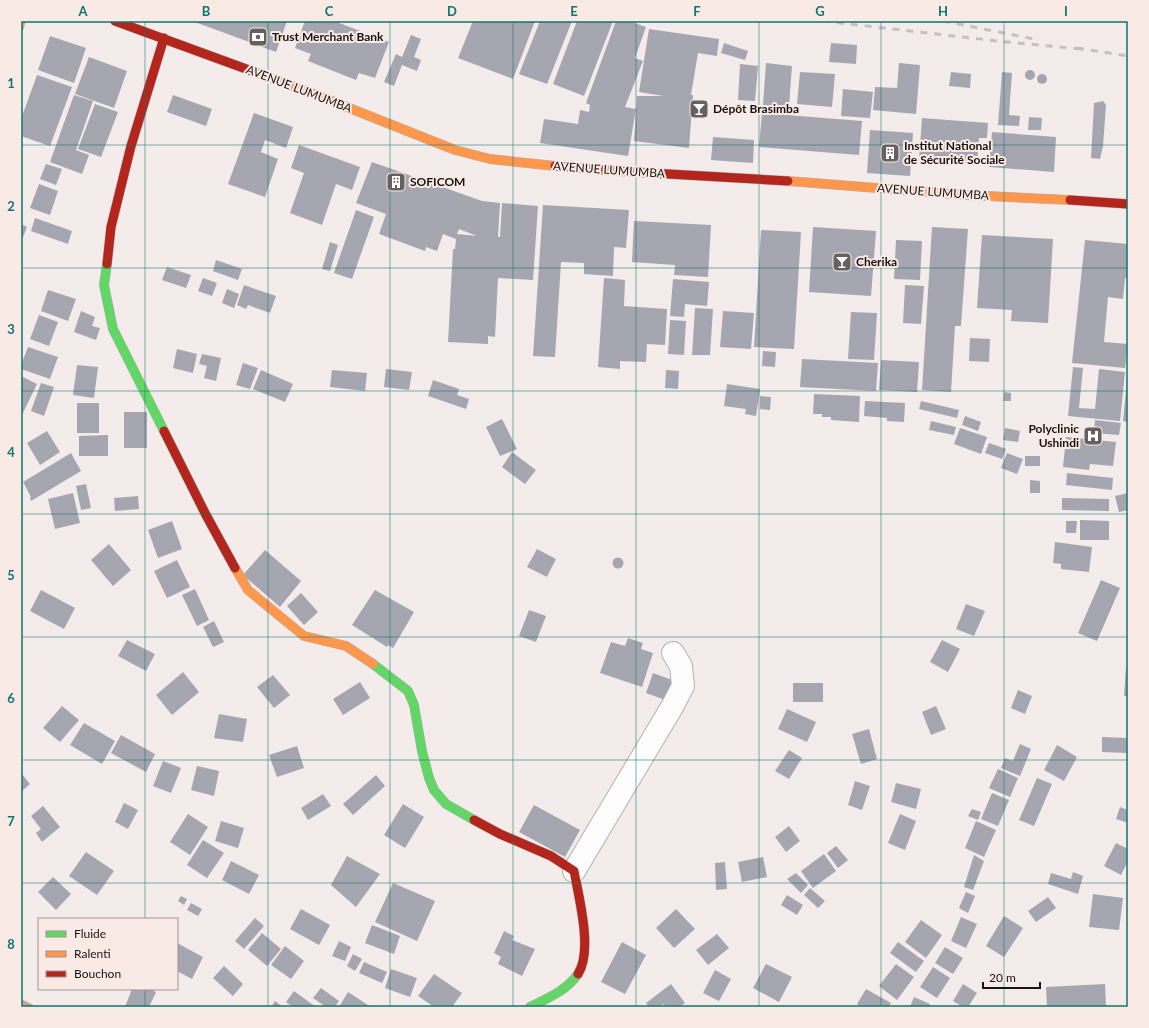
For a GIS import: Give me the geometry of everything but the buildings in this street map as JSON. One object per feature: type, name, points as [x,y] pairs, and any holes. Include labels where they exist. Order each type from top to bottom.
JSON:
[{"type":"street","name":"AVENUE LUMUMBA","points":[[115,21],[319,96],[455,150],[490,159],[529,164],[616,171],[798,182],[966,195],[1128,204]]},
{"type":"street","points":[[164,38],[132,146],[111,227],[104,285],[114,329],[144,392],[206,515],[248,590],[304,636],[346,646],[408,690],[414,704],[422,751],[429,778],[434,790],[446,804],[500,834],[551,856],[574,871]]},
{"type":"street","points":[[530,1007],[571,983],[582,967],[585,944],[580,901],[574,871],[683,686],[681,666],[673,653]]},
{"type":"waterway","points":[[21,28],[23,21]]},
{"type":"waterway","points":[[21,1002],[31,1007]]},
{"type":"railway","points":[[823,21],[1081,49]]},
{"type":"railway","points":[[943,21],[1039,40]]},
{"type":"railway","points":[[1077,48],[1128,56]]},
{"type":"traffic: fast","points":[[107,264],[104,285],[113,329],[164,431]]},
{"type":"traffic: fast","points":[[373,664],[408,691],[414,705],[422,751],[429,778],[434,790],[446,804],[474,820]]},
{"type":"traffic: fast","points":[[530,1007],[562,990],[578,974]]},
{"type":"traffic: slow","points":[[257,73],[455,150],[490,159],[555,166]]},
{"type":"traffic: slow","points":[[788,181],[966,195],[1070,200]]},
{"type":"traffic: slow","points":[[235,568],[248,590],[304,636],[346,646],[373,664]]},
{"type":"traffic: jam","points":[[115,21],[257,73]]},
{"type":"traffic: jam","points":[[107,264],[111,227],[131,146],[164,38]]},
{"type":"traffic: jam","points":[[555,166],[788,181]]},
{"type":"traffic: jam","points":[[1070,200],[1128,204]]},
{"type":"traffic: jam","points":[[164,431],[206,515],[235,568]]},
{"type":"traffic: jam","points":[[474,820],[500,834],[551,856],[574,871],[584,924],[585,938],[582,964],[578,974]]},
{"type":"place","name":"Trust Merchant Bank","points":[[258,37]]},
{"type":"place","name":"Dépôt Brasimba","points":[[699,109]]},
{"type":"place","name":"Institut National de Sécurité Sociale","points":[[890,153]]},
{"type":"place","name":"SOFICOM","points":[[396,182]]},
{"type":"place","name":"Cherika","points":[[842,262]]},
{"type":"place","name":"Polyclinic Ushindi","points":[[1093,436]]}]
